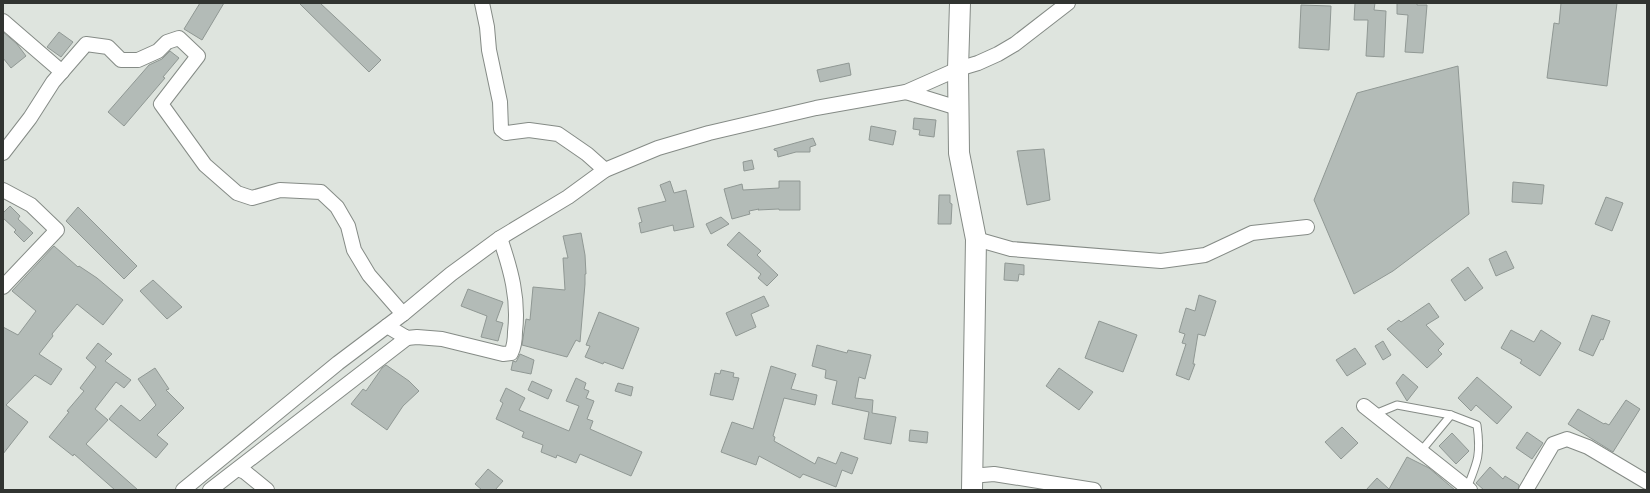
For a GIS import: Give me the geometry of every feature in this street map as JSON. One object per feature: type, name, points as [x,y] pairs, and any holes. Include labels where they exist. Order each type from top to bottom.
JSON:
[{"type":"main road","points":[[960,3],[958,69],[959,153],[976,239],[972,483]]},
{"type":"street","points":[[482,3],[487,27],[489,50],[500,102],[501,129],[506,132],[529,130],[558,134],[587,154],[605,170]]},
{"type":"street","points":[[188,489],[338,363],[403,314],[451,274],[500,238],[568,197],[605,170],[658,148],[709,133],[816,108],[906,92],[958,69],[978,63],[998,54],[1015,44],[1068,3]]},
{"type":"street","points":[[3,21],[62,72]]},
{"type":"street","points":[[3,153],[30,118],[54,82],[86,44],[108,47],[121,60],[138,60],[158,51],[166,42],[178,38],[198,56],[161,104],[206,165],[237,193],[252,198],[280,190],[321,192],[337,207],[348,226],[354,250],[369,274],[403,314]]},
{"type":"street","points":[[906,92],[958,108]]},
{"type":"street","points":[[3,190],[31,205],[57,230],[3,287]]},
{"type":"street","points":[[976,239],[1011,248],[1161,261],[1205,255],[1252,233],[1307,227]]},
{"type":"street","points":[[387,326],[407,338],[424,337],[442,339],[503,354],[511,353],[515,336],[517,316],[516,299],[512,275],[500,238]]},
{"type":"street","points":[[210,490],[407,338]]},
{"type":"street","points":[[1369,410],[1469,489]]},
{"type":"street","points":[[1526,490],[1553,444],[1567,439],[1588,447],[1647,482]]},
{"type":"street","points":[[238,469],[245,472],[267,490]]},
{"type":"street","points":[[972,483],[994,474],[1094,490]]},
{"type":"lane","points":[[1369,410],[1397,405],[1451,414],[1477,425],[1480,446],[1477,463],[1469,489]]},
{"type":"lane","points":[[1421,451],[1451,414]]},
{"type":"building","points":[[200,3],[224,3],[202,40],[184,29]]},
{"type":"building","points":[[299,3],[320,3],[381,60],[369,72]]},
{"type":"building","points":[[1355,3],[1375,3],[1374,10],[1386,11],[1384,57],[1366,56],[1368,20],[1354,20]]},
{"type":"building","points":[[1397,3],[1417,3],[1417,5],[1427,5],[1423,53],[1405,52],[1408,15],[1397,14]]},
{"type":"building","points":[[1561,3],[1617,3],[1607,86],[1547,78],[1554,23],[1559,24]]},
{"type":"building","points":[[1301,5],[1331,6],[1329,50],[1299,48]]},
{"type":"building","points":[[3,32],[17,44],[26,56],[11,68],[3,58]]},
{"type":"building","points":[[59,32],[73,42],[61,57],[47,47]]},
{"type":"building","points":[[170,51],[179,58],[163,77],[165,78],[124,126],[108,112],[149,65],[162,59]]},
{"type":"building","points":[[849,63],[851,75],[820,82],[817,70]]},
{"type":"building","points":[[1458,66],[1469,214],[1393,271],[1354,294],[1314,200],[1357,93]]},
{"type":"building","points":[[914,118],[936,120],[934,137],[919,135],[920,130],[913,129]]},
{"type":"building","points":[[871,126],[896,131],[893,145],[869,140]]},
{"type":"building","points":[[813,138],[816,145],[810,147],[810,152],[796,152],[778,157],[777,151],[774,150],[774,149]]},
{"type":"building","points":[[1044,149],[1050,200],[1027,205],[1017,151]]},
{"type":"building","points":[[752,160],[754,169],[744,171],[743,162]]},
{"type":"building","points":[[670,181],[674,193],[686,190],[694,227],[674,231],[673,225],[641,233],[639,223],[642,222],[638,208],[666,201],[660,185]]},
{"type":"building","points":[[779,181],[800,181],[800,210],[758,210],[759,209],[749,211],[750,214],[732,219],[724,189],[742,184],[743,190],[779,188]]},
{"type":"building","points":[[1513,182],[1544,185],[1542,204],[1512,202]]},
{"type":"building","points":[[939,195],[950,195],[950,203],[952,204],[951,224],[938,224]]},
{"type":"building","points":[[1606,197],[1623,203],[1612,231],[1595,224]]},
{"type":"building","points":[[10,206],[20,216],[18,219],[33,233],[24,242],[14,232],[16,230],[3,218],[3,213]]},
{"type":"building","points":[[78,207],[137,266],[124,279],[66,221]]},
{"type":"building","points":[[721,217],[729,224],[711,234],[706,224]]},
{"type":"building","points":[[739,232],[761,251],[757,255],[778,275],[767,286],[758,278],[761,274],[727,245]]},
{"type":"building","points":[[581,233],[585,255],[586,274],[580,342],[576,340],[567,357],[522,345],[526,319],[530,320],[533,287],[565,290],[563,258],[568,258],[563,236]]},
{"type":"building","points":[[54,246],[78,267],[79,266],[97,278],[123,300],[103,325],[77,304],[52,334],[53,336],[39,354],[62,369],[51,385],[35,375],[6,405],[28,422],[3,454],[3,327],[18,335],[36,311],[12,291]]},
{"type":"building","points":[[1506,251],[1514,268],[1496,276],[1489,259]]},
{"type":"building","points":[[1005,263],[1024,265],[1024,275],[1019,274],[1018,281],[1004,280]]},
{"type":"building","points":[[1468,267],[1483,288],[1465,301],[1451,280]]},
{"type":"building","points":[[153,280],[182,307],[167,319],[140,291]]},
{"type":"building","points":[[468,289],[503,302],[496,321],[503,323],[498,341],[481,337],[487,316],[461,306]]},
{"type":"building","points":[[1199,295],[1216,301],[1205,336],[1198,334],[1193,364],[1195,364],[1189,380],[1176,375],[1186,344],[1182,343],[1185,334],[1179,332],[1186,308],[1195,311]]},
{"type":"building","points":[[764,296],[769,306],[751,314],[756,327],[736,336],[726,313]]},
{"type":"building","points":[[1429,303],[1439,317],[1426,325],[1444,344],[1438,350],[1442,354],[1427,368],[1387,329],[1399,320],[1401,322]]},
{"type":"building","points":[[599,312],[639,328],[623,369],[604,362],[603,364],[585,357],[590,346],[586,345]]},
{"type":"building","points":[[1592,315],[1610,321],[1603,340],[1601,339],[1593,356],[1579,350]]},
{"type":"building","points":[[1099,321],[1137,335],[1123,372],[1085,358]]},
{"type":"building","points":[[1511,330],[1534,342],[1541,330],[1561,343],[1540,376],[1520,363],[1522,360],[1501,348]]},
{"type":"building","points":[[1383,341],[1391,355],[1383,360],[1375,346]]},
{"type":"building","points":[[98,343],[112,354],[105,361],[131,380],[124,388],[116,382],[95,409],[108,420],[86,444],[138,490],[115,490],[74,454],[73,456],[49,437],[69,412],[67,411],[84,391],[80,388],[96,367],[86,358]]},
{"type":"building","points":[[817,345],[847,353],[848,350],[871,355],[865,379],[859,377],[855,398],[873,400],[872,413],[896,417],[891,444],[864,439],[869,412],[832,404],[837,381],[825,378],[826,370],[812,366]]},
{"type":"building","points":[[1355,348],[1366,364],[1347,376],[1336,360]]},
{"type":"building","points":[[520,354],[534,360],[531,374],[511,370],[513,361],[516,362]]},
{"type":"building","points":[[386,365],[409,381],[419,391],[403,406],[387,430],[351,404],[363,389],[366,391],[382,368]]},
{"type":"building","points":[[771,366],[796,374],[791,389],[817,395],[815,405],[784,398],[773,436],[775,437],[774,441],[815,464],[818,457],[836,464],[841,452],[858,458],[852,474],[842,470],[836,487],[803,474],[800,478],[759,456],[756,465],[721,452],[732,422],[753,429]]},
{"type":"building","points":[[155,368],[169,389],[166,390],[184,408],[157,435],[168,444],[156,458],[109,419],[121,405],[140,421],[156,405],[138,379]]},
{"type":"building","points":[[1059,368],[1093,392],[1079,410],[1046,386]]},
{"type":"building","points":[[721,370],[734,373],[733,377],[739,378],[733,400],[710,395],[715,373],[720,374]]},
{"type":"building","points":[[1403,374],[1418,387],[1407,401],[1396,383]]},
{"type":"building","points":[[1477,377],[1512,407],[1497,424],[1476,405],[1471,411],[1458,398]]},
{"type":"building","points":[[576,378],[586,383],[584,389],[589,391],[586,398],[594,401],[587,419],[593,421],[590,429],[642,452],[631,476],[580,454],[576,463],[557,455],[556,458],[541,452],[543,445],[522,437],[524,432],[496,419],[503,403],[500,401],[506,388],[525,398],[519,410],[569,431],[579,406],[566,401]]},
{"type":"building","points":[[532,381],[552,390],[548,399],[528,390]]},
{"type":"building","points":[[618,383],[633,387],[631,396],[615,391]]},
{"type":"building","points":[[1626,400],[1640,409],[1613,452],[1568,424],[1578,409],[1604,424],[1609,425]]},
{"type":"building","points":[[1342,427],[1358,443],[1341,459],[1325,442]]},
{"type":"building","points":[[910,430],[928,432],[927,443],[909,441]]},
{"type":"building","points":[[1527,432],[1543,443],[1532,459],[1516,448]]},
{"type":"building","points":[[1452,433],[1469,451],[1456,464],[1439,446]]},
{"type":"building","points":[[1407,457],[1429,468],[1455,490],[1366,490],[1377,478],[1389,489]]},
{"type":"building","points":[[1490,467],[1503,479],[1505,476],[1519,485],[1518,490],[1484,490],[1476,483]]},
{"type":"building","points":[[488,469],[503,481],[495,490],[482,490],[475,484]]}]
